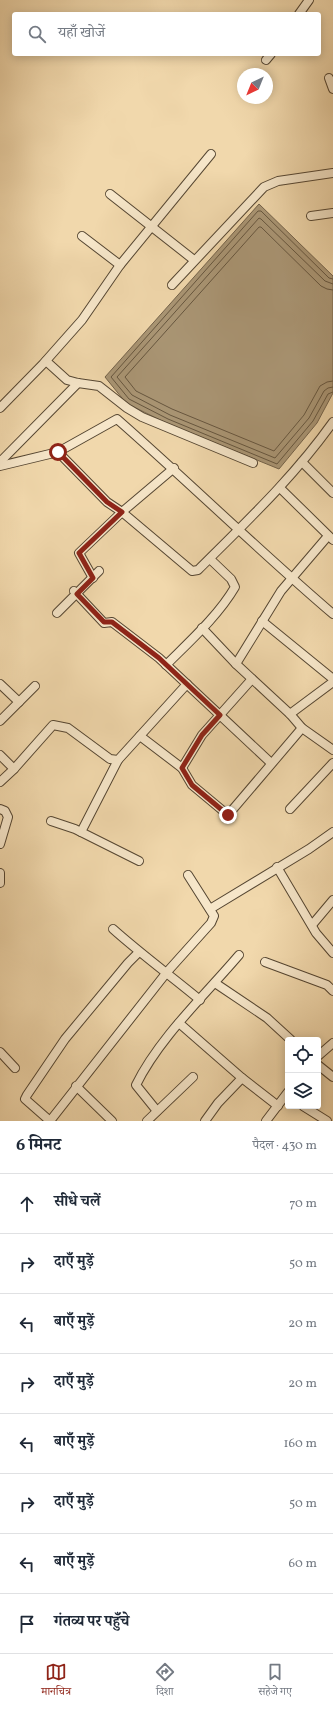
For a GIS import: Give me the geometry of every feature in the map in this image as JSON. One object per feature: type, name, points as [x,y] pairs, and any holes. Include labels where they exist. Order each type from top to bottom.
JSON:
[{"type":"street","points":[[300,12],[309,0]]},
{"type":"street","points":[[330,78],[333,89]]},
{"type":"street","points":[[0,408],[46,361],[82,320],[120,265],[211,154]]},
{"type":"street","points":[[172,285],[264,187],[278,182],[333,173]]},
{"type":"street","points":[[110,194],[194,260]]},
{"type":"street","points":[[311,216],[333,213]]},
{"type":"street","points":[[82,236],[120,265]]},
{"type":"street","points":[[46,361],[67,380],[99,386],[127,408],[142,417],[253,463]]},
{"type":"street","points":[[0,462],[78,383]]},
{"type":"street","points":[[0,466],[58,452],[117,419],[174,468],[292,579],[333,614]]},
{"type":"street","points":[[58,452],[107,502],[122,512],[192,571],[198,570],[210,559],[280,488],[333,422]]},
{"type":"street","points":[[302,462],[333,493]]},
{"type":"street","points":[[93,578],[79,553],[122,512],[174,468]]},
{"type":"street","points":[[236,664],[281,591],[331,538],[280,488]]},
{"type":"street","points":[[166,665],[202,628],[235,587],[231,579],[210,559]]},
{"type":"street","points":[[57,613],[75,592],[100,571]]},
{"type":"street","points":[[75,592],[104,622],[112,622],[166,665],[271,763]]},
{"type":"street","points":[[262,621],[333,680],[290,714]]},
{"type":"street","points":[[202,628],[236,664],[290,714],[302,728],[333,750]]},
{"type":"street","points":[[182,768],[202,735],[252,679]]},
{"type":"street","points":[[0,684],[19,702]]},
{"type":"street","points":[[81,832],[118,760],[187,684]]},
{"type":"street","points":[[0,721],[35,686]]},
{"type":"street","points":[[0,782],[14,769],[53,725],[68,728],[110,759],[118,760]]},
{"type":"street","points":[[140,736],[182,768],[192,785],[228,815],[302,728]]},
{"type":"street","points":[[0,755],[14,769]]},
{"type":"street","points":[[290,809],[333,763]]},
{"type":"street","points":[[0,809],[5,811],[8,817],[0,844]]},
{"type":"street","points":[[51,821],[81,832],[139,861]]},
{"type":"street","points":[[210,909],[309,849],[333,832]]},
{"type":"street","points":[[277,868],[312,925],[333,953]]},
{"type":"street","points":[[0,873],[0,883]]},
{"type":"street","points":[[139,952],[128,963],[65,1039],[27,1094],[26,1099],[50,1121],[167,972],[211,923],[214,916],[188,875]]},
{"type":"street","points":[[312,925],[333,900]]},
{"type":"street","points":[[113,929],[139,952],[167,972],[200,1000]]},
{"type":"street","points":[[157,1111],[136,1085],[146,1064],[179,1023],[239,955]]},
{"type":"street","points":[[265,962],[327,985],[333,991]]},
{"type":"street","points":[[215,983],[267,1018],[288,1037]]},
{"type":"street","points":[[179,1023],[242,1078],[278,1106]]},
{"type":"street","points":[[321,1053],[333,1043]]},
{"type":"street","points":[[0,1052],[16,1068]]},
{"type":"street","points":[[321,1067],[333,1077]]},
{"type":"street","points":[[147,1121],[193,1077]]},
{"type":"street","points":[[205,1121],[218,1103],[242,1078]]},
{"type":"street","points":[[76,1086],[112,1121]]},
{"type":"street","points":[[266,1121],[285,1097]]},
{"type":"street","points":[[308,1109],[327,1121]]},
{"type":"water","points":[[259,204],[333,276],[333,393],[317,423],[279,469],[166,423],[126,403],[105,377]]},
{"type":"route","points":[[58,452],[107,502],[122,512],[79,553],[93,578],[77,594],[104,622],[112,622],[159,658],[220,715],[202,735],[182,768],[192,785],[228,815]]}]
